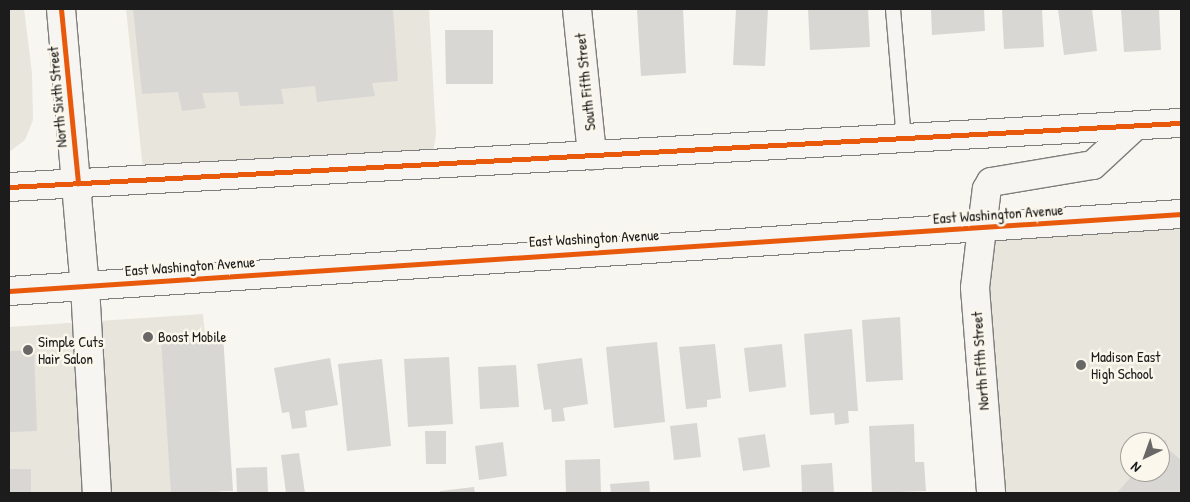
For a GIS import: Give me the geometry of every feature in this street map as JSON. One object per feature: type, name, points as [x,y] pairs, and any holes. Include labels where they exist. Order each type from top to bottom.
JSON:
[{"type":"main road","name":"North Sixth Street","points":[[62,9],[78,183],[97,493]]},
{"type":"main road","name":"South Fifth Street","points":[[578,9],[592,155]]},
{"type":"main road","points":[[9,187],[1181,123]]},
{"type":"main road","name":"North Fifth Street","points":[[991,493],[974,288],[987,189],[991,182],[1002,178],[1093,165],[1135,126]]},
{"type":"main road","name":"East Washington Avenue","points":[[9,291],[544,253],[982,228],[1181,214]]},
{"type":"lane","points":[[893,9],[904,139]]},
{"type":"shaded area","points":[[9,9],[24,9],[32,73],[33,120],[25,140],[9,152]]},
{"type":"shaded area","points":[[126,9],[429,9],[436,135],[431,165],[144,179]]},
{"type":"shaded area","name":"Madison East High School","points":[[1181,214],[1181,493],[991,493],[982,228]]},
{"type":"shaded area","points":[[203,314],[220,493],[9,493],[9,327]]},
{"type":"building","points":[[133,9],[393,9],[398,81],[372,83],[375,96],[317,102],[315,86],[281,89],[284,104],[240,106],[238,92],[202,93],[206,108],[182,111],[178,92],[142,94]]},
{"type":"building","points":[[683,9],[686,73],[641,76],[637,10]]},
{"type":"building","points":[[736,9],[768,9],[765,66],[733,65]]},
{"type":"building","points":[[808,9],[868,9],[870,47],[810,50]]},
{"type":"building","points":[[931,9],[984,9],[985,31],[932,35]]},
{"type":"building","points":[[1002,9],[1042,9],[1044,47],[1004,49]]},
{"type":"building","points":[[1058,9],[1092,9],[1097,51],[1064,55]]},
{"type":"building","points":[[1121,9],[1159,9],[1161,50],[1124,52]]},
{"type":"building","points":[[445,30],[493,30],[493,84],[446,84]]},
{"type":"building","points":[[900,317],[903,380],[866,382],[862,320]]},
{"type":"building","points":[[852,329],[858,411],[848,411],[849,423],[835,425],[834,413],[810,415],[804,334]]},
{"type":"building","points":[[223,335],[233,491],[171,493],[161,340]]},
{"type":"building","points":[[657,342],[665,422],[614,428],[606,347]]},
{"type":"building","points":[[715,344],[721,398],[707,400],[707,407],[686,409],[679,347]]},
{"type":"building","points":[[782,344],[786,387],[749,392],[744,348]]},
{"type":"building","points":[[34,350],[37,431],[9,432],[9,351]]},
{"type":"building","points":[[449,357],[453,424],[408,427],[404,359]]},
{"type":"building","points":[[330,358],[338,405],[305,411],[307,427],[292,429],[289,412],[282,413],[274,368]]},
{"type":"building","points":[[582,358],[588,404],[563,408],[565,421],[552,422],[551,409],[544,410],[537,364]]},
{"type":"building","points":[[382,359],[391,446],[347,451],[338,364]]},
{"type":"building","points":[[516,365],[519,407],[480,409],[478,367]]},
{"type":"building","points":[[697,423],[701,457],[674,460],[670,426]]},
{"type":"building","points":[[914,424],[915,462],[924,462],[926,491],[872,493],[869,426]]},
{"type":"building","points":[[425,431],[446,431],[446,464],[426,464]]},
{"type":"building","points":[[765,434],[770,467],[743,471],[738,438]]},
{"type":"building","points":[[503,442],[507,476],[479,480],[475,446]]},
{"type":"building","points":[[1170,451],[1181,460],[1181,493],[1117,493],[1126,482],[1170,482]]},
{"type":"building","points":[[299,453],[305,493],[286,493],[281,455]]},
{"type":"building","points":[[600,459],[601,493],[566,493],[565,460]]},
{"type":"building","points":[[832,463],[834,493],[802,493],[801,465]]},
{"type":"building","points":[[267,467],[268,493],[237,493],[236,468]]},
{"type":"building","points":[[9,469],[31,469],[31,493],[9,493]]},
{"type":"building","points":[[649,481],[650,493],[611,493],[610,484]]},
{"type":"building","points":[[474,487],[475,493],[440,493],[440,491]]},
{"type":"cycle path","points":[[61,9],[78,183]]},
{"type":"cycle path","points":[[9,187],[1181,123]]},
{"type":"cycle path","points":[[9,291],[1181,214]]},
{"type":"place","name":"Boost Mobile","points":[[148,337]]},
{"type":"place","name":"Simple Cuts Hair Salon","points":[[28,350]]},
{"type":"place","name":"Madison East High School","points":[[1081,365]]}]
